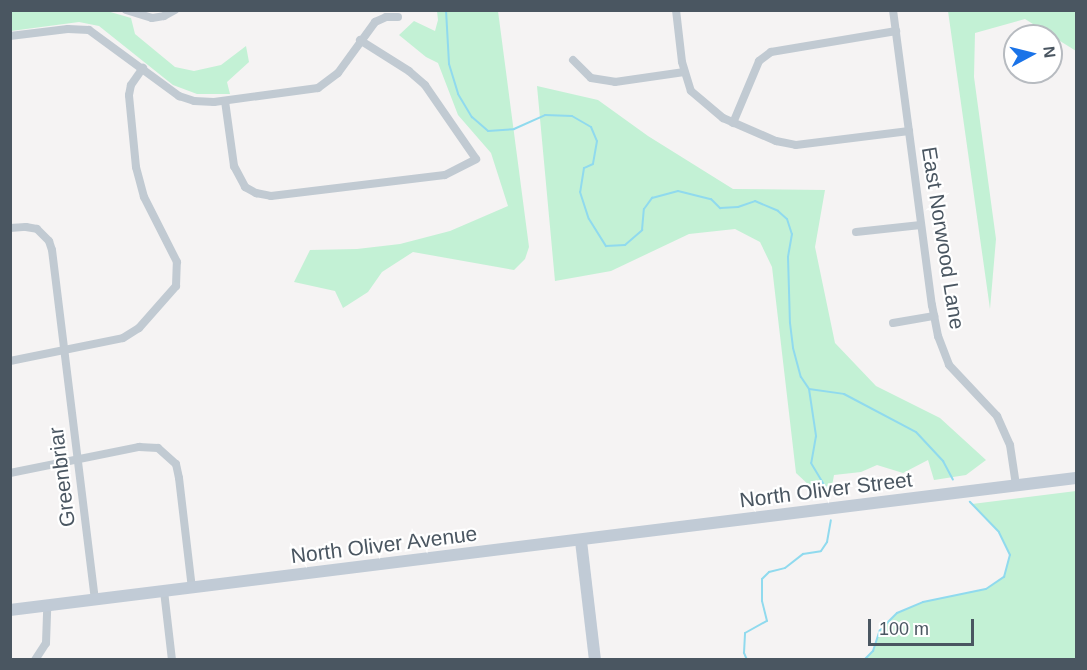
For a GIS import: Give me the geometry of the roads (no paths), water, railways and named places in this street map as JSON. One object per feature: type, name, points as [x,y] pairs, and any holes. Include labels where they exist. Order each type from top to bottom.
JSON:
[{"type":"main road","name":"North Oliver Street","points":[[581,541],[1077,478]]},
{"type":"main road","name":"North Oliver Avenue","points":[[192,588],[581,541]]},
{"type":"main road","points":[[581,541],[595,660]]},
{"type":"main road","points":[[10,610],[192,588]]},
{"type":"street","points":[[126,10],[142,16],[158,17],[175,10]]},
{"type":"street","points":[[676,10],[684,72],[691,92],[733,123],[776,141],[796,145],[909,131]]},
{"type":"street","name":"East Norwood Lane","points":[[893,10],[934,316],[949,365],[997,416],[1010,445],[1016,485]]},
{"type":"street","points":[[10,36],[68,29],[89,30],[179,96],[194,101],[225,101],[318,88],[338,73],[375,22],[386,17],[398,17]]},
{"type":"street","points":[[733,123],[759,61],[771,52],[896,31]]},
{"type":"street","points":[[225,101],[234,166],[245,187],[256,193],[271,196],[445,175],[476,159],[424,85],[409,71],[360,40]]},
{"type":"street","points":[[573,60],[591,78],[615,82],[684,72]]},
{"type":"street","points":[[10,361],[123,338],[138,328],[176,286],[177,262],[144,197],[136,167],[129,110],[131,84],[143,68]]},
{"type":"street","points":[[856,232],[921,225]]},
{"type":"street","name":"Greenbriar","points":[[10,228],[37,229],[49,242],[94,600]]},
{"type":"street","points":[[893,323],[934,316]]},
{"type":"street","points":[[10,473],[147,446],[158,448],[176,465],[192,588]]},
{"type":"street","points":[[164,591],[172,660]]},
{"type":"street","points":[[35,660],[46,643],[47,605]]},
{"type":"waterway","points":[[446,10],[449,64],[458,94],[472,117],[488,131],[514,129],[545,115],[572,116],[591,127],[597,141],[593,164],[584,168],[580,192],[589,219],[606,246],[625,245],[642,230],[644,209],[652,198],[678,191],[711,199],[720,208],[738,207],[755,201],[778,211],[787,219],[792,234],[788,257],[790,323],[793,348],[801,377],[809,389],[844,394],[916,432],[943,461],[953,480]]},
{"type":"waterway","points":[[809,389],[816,436],[811,463],[825,486],[827,495]]},
{"type":"waterway","points":[[864,660],[873,651],[880,630],[897,613],[923,602],[986,589],[1004,577],[1010,555],[999,532],[970,502]]},
{"type":"waterway","points":[[747,660],[744,653],[745,633],[767,621],[762,601],[762,579],[769,572],[785,568],[803,554],[821,551],[827,542],[831,520]]}]
